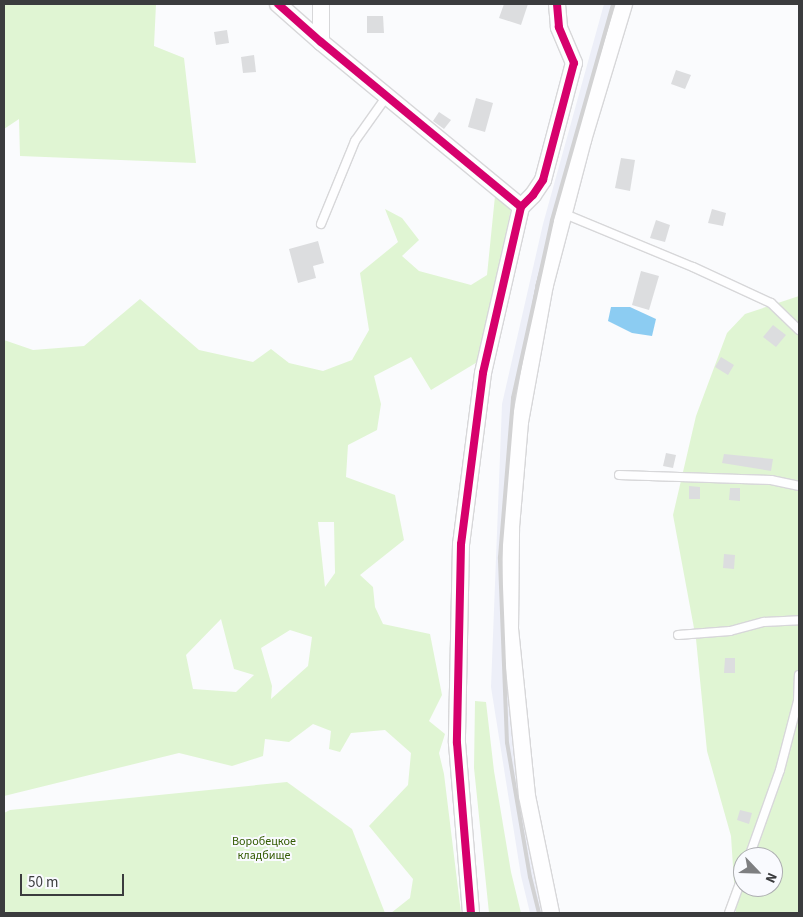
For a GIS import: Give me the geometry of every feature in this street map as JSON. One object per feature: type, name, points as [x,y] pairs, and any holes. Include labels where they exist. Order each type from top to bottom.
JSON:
[{"type":"street","points":[[278,4],[321,42],[522,206]]},
{"type":"street","points":[[321,4],[321,42]]},
{"type":"street","points":[[471,913],[457,743],[461,544],[483,373],[522,206],[533,195],[543,180],[574,63],[559,28],[557,4]]},
{"type":"street","points":[[551,913],[526,796],[510,630],[511,517],[520,422],[545,286],[583,140],[624,4]]},
{"type":"lane","points":[[321,224],[354,141],[387,96]]},
{"type":"lane","points":[[572,217],[693,267],[770,304],[799,330]]},
{"type":"lane","points":[[619,475],[771,480],[799,486]]},
{"type":"lane","points":[[678,635],[730,632],[764,622],[799,620]]},
{"type":"lane","points":[[753,847],[780,770],[798,701],[799,675]]},
{"type":"lane","points":[[729,913],[735,897]]},
{"type":"shaded area","points":[[604,4],[621,4],[558,221],[507,525],[546,913],[530,913],[521,876],[491,687],[502,404],[543,224]]},
{"type":"green space","points":[[4,4],[156,4],[154,46],[184,58],[196,163],[20,156],[19,119],[4,129]]},
{"type":"green space","points":[[495,196],[511,209],[479,361],[431,390],[411,357],[374,376],[381,404],[377,430],[348,445],[346,477],[395,495],[404,540],[360,575],[373,587],[375,607],[383,624],[430,634],[442,695],[429,721],[445,734],[439,753],[444,774],[461,913],[391,913],[410,898],[413,879],[369,826],[408,785],[411,753],[385,730],[351,733],[340,752],[329,749],[331,731],[313,724],[289,742],[265,739],[263,756],[232,766],[179,753],[4,796],[4,340],[33,350],[84,346],[140,299],[199,350],[253,362],[271,349],[289,363],[323,371],[352,360],[369,330],[360,273],[398,242],[385,209],[402,218],[419,240],[402,256],[419,271],[471,285],[487,275]],"holes":[[[318,522],[334,522],[335,573],[325,587]],[[221,619],[234,669],[254,675],[236,692],[193,689],[186,655]],[[290,630],[312,637],[308,666],[271,699],[272,686],[261,648]]]},
{"type":"green space","points":[[799,296],[799,913],[736,913],[735,897],[783,897],[783,847],[733,847],[733,867],[731,836],[707,751],[696,639],[673,515],[696,416],[727,333],[745,314]]},
{"type":"green space","points":[[475,701],[486,702],[494,771],[511,872],[521,913],[489,913],[474,768]]},
{"type":"green space","name":"Воробецкое кладбище","points":[[287,782],[352,829],[385,913],[4,913],[4,813],[10,810]]},
{"type":"water","points":[[611,307],[630,307],[656,319],[652,336],[632,333],[608,321]]},
{"type":"building","points":[[504,4],[528,4],[521,25],[499,18]]},
{"type":"building","points":[[367,16],[383,16],[384,33],[367,33]]},
{"type":"building","points":[[227,30],[229,43],[216,45],[214,32]]},
{"type":"building","points":[[254,55],[256,72],[243,73],[241,57]]},
{"type":"building","points":[[676,70],[691,75],[685,89],[671,84]]},
{"type":"building","points":[[476,98],[493,103],[485,132],[468,127]]},
{"type":"building","points":[[439,112],[451,120],[444,129],[433,121]]},
{"type":"building","points":[[621,158],[635,160],[630,191],[615,188]]},
{"type":"building","points":[[712,209],[726,213],[723,226],[708,223]]},
{"type":"building","points":[[656,220],[670,225],[665,242],[650,238]]},
{"type":"building","points":[[318,241],[324,263],[313,266],[316,278],[298,283],[289,249]]},
{"type":"building","points":[[641,271],[659,276],[649,310],[632,305]]},
{"type":"building","points":[[773,325],[786,335],[776,347],[763,337]]},
{"type":"building","points":[[721,357],[734,365],[728,375],[715,367]]},
{"type":"building","points":[[666,453],[676,455],[673,468],[663,466]]},
{"type":"building","points":[[724,454],[773,459],[771,471],[722,463]]},
{"type":"building","points":[[689,486],[700,487],[700,499],[689,499]]},
{"type":"building","points":[[730,488],[740,488],[740,501],[729,500]]},
{"type":"building","points":[[724,554],[735,555],[734,569],[723,568]]},
{"type":"building","points":[[725,658],[735,658],[735,673],[724,673]]},
{"type":"building","points":[[740,810],[752,813],[749,824],[737,820]]},
{"type":"railway","points":[[539,913],[530,877],[507,743],[500,557],[513,398],[552,220],[613,4]]},
{"type":"cycle path","points":[[278,4],[321,42],[521,207],[483,373],[461,544],[457,743],[471,913]]},
{"type":"cycle path","points":[[521,207],[533,195],[543,180],[574,63],[559,27],[557,4]]}]
